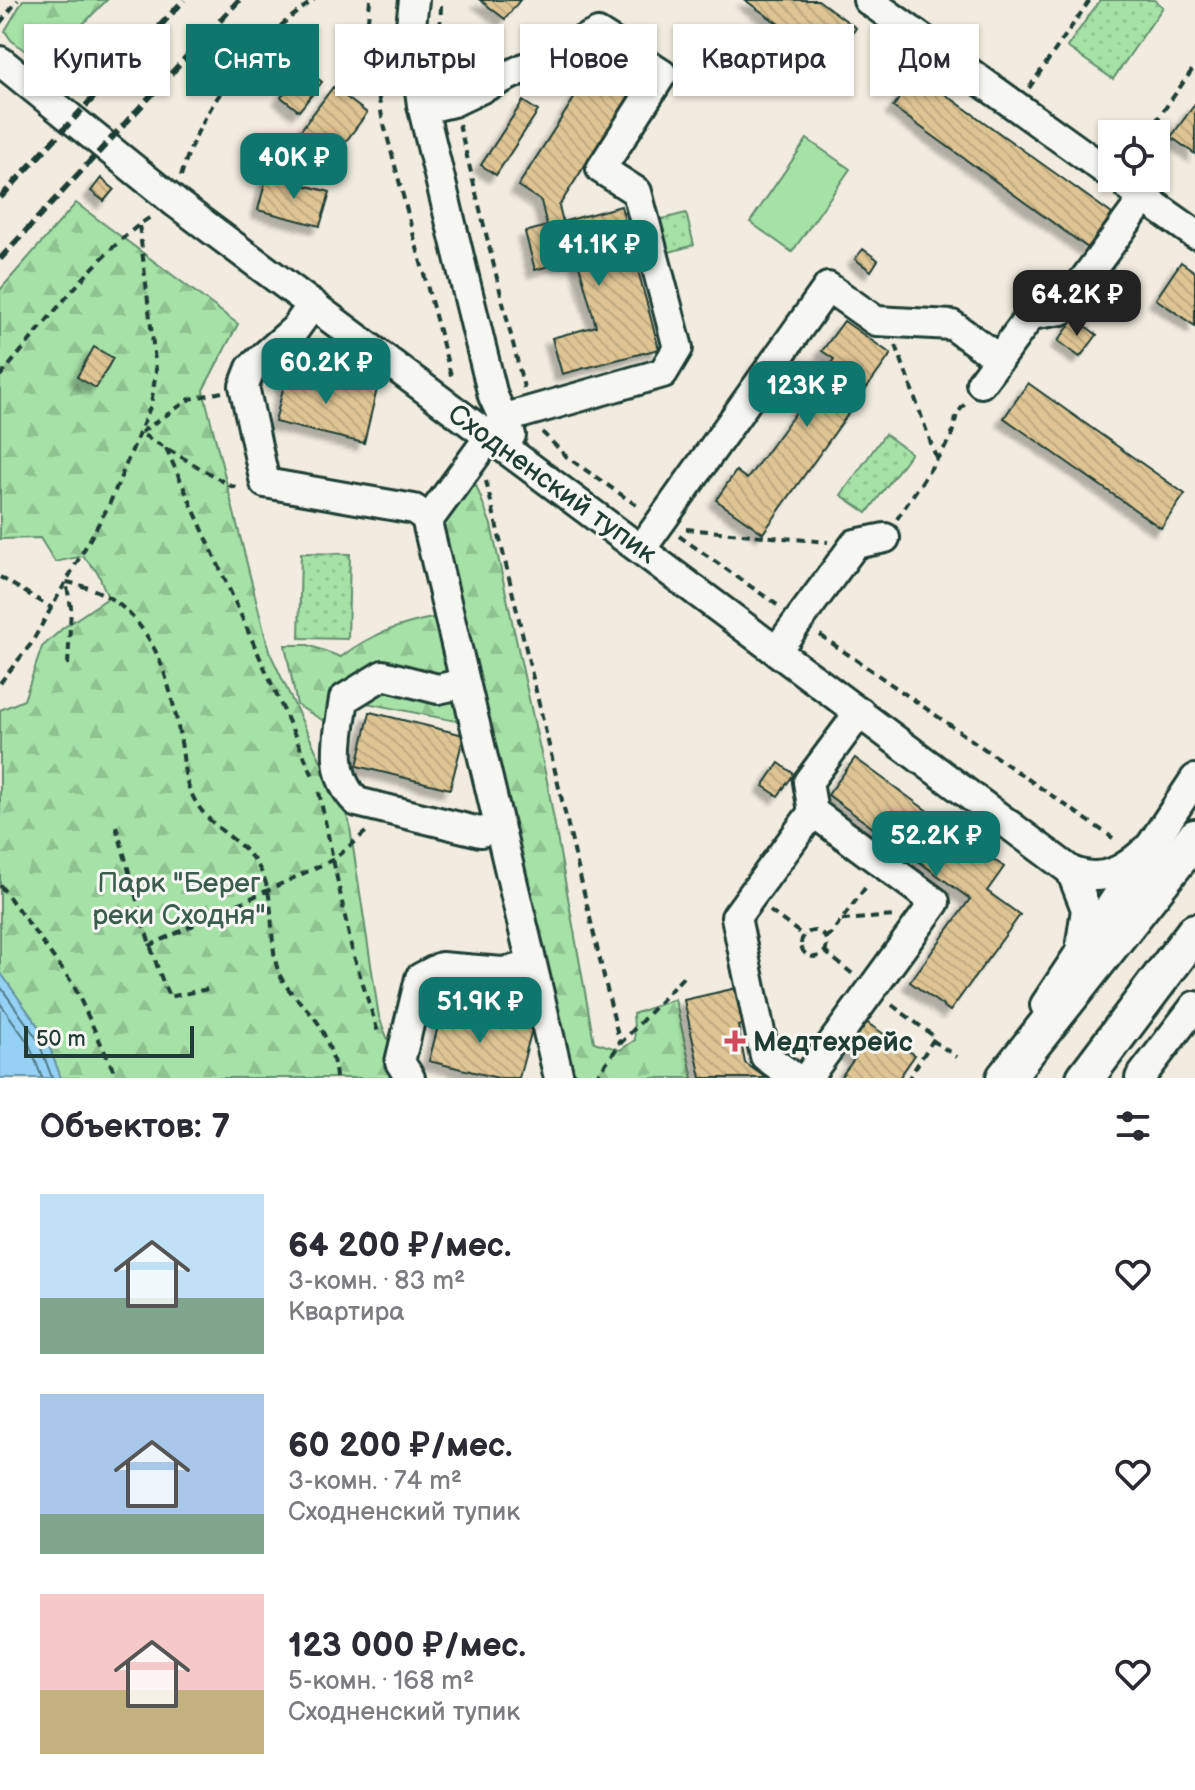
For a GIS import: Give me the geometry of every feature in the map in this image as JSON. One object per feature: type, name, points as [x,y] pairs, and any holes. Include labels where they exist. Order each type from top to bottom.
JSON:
[{"type":"main road","points":[[1002,1078],[1195,838]]},
{"type":"main road","points":[[1085,1078],[1195,932]]},
{"type":"street","points":[[414,0],[411,25],[424,109],[496,428]]},
{"type":"street","points":[[868,0],[1098,165]]},
{"type":"street","points":[[424,109],[453,102],[598,33],[662,74],[601,169],[637,192],[678,348],[663,373],[496,428],[428,519]]},
{"type":"street","name":"Сходненский тупик","points":[[0,61],[176,203],[313,304],[496,428],[532,465],[1071,871]]},
{"type":"street","points":[[1136,192],[1195,234]]},
{"type":"street","points":[[981,383],[1031,315],[1062,310],[1144,198]]},
{"type":"street","points":[[642,548],[828,287],[876,321],[952,325],[999,359]]},
{"type":"street","points":[[313,304],[295,329],[251,368],[244,386],[265,483],[414,509],[428,519],[559,1078]]},
{"type":"street","points":[[777,650],[855,544],[885,538]]},
{"type":"street","points":[[465,683],[438,689],[383,675],[344,699],[336,756],[346,791],[357,802],[480,832],[499,828]]},
{"type":"street","points":[[807,1078],[935,902],[813,812],[808,782],[860,712]]},
{"type":"street","points":[[1002,1078],[1080,950],[1195,779]]},
{"type":"street","points":[[795,1078],[765,1056],[736,917],[813,812]]},
{"type":"street","points":[[1071,871],[1084,876],[1109,876],[1148,848]]},
{"type":"street","points":[[1071,871],[1086,909],[1080,950]]},
{"type":"street","points":[[410,1078],[400,1062],[420,978],[441,967],[503,972],[532,966]]},
{"type":"street","points":[[1140,1078],[1195,1006]]},
{"type":"path","points":[[0,23],[18,0]]},
{"type":"path","points":[[0,376],[139,224],[176,203],[181,174],[197,128],[238,70],[261,44],[314,0]]},
{"type":"path","points":[[370,0],[367,30],[382,117],[452,378],[449,390]]},
{"type":"path","points":[[1016,106],[1090,0]]},
{"type":"path","points":[[1157,120],[1195,66]]},
{"type":"path","points":[[0,683],[31,644],[109,505],[151,405],[156,370],[139,224]]},
{"type":"path","points":[[888,321],[937,460]]},
{"type":"path","points":[[885,538],[951,438],[957,414],[981,383]]},
{"type":"path","points":[[140,433],[190,399],[244,386]]},
{"type":"path","points":[[140,433],[231,486],[248,489],[265,483]]},
{"type":"path","points":[[166,448],[317,783],[352,950],[382,1041]]},
{"type":"path","points":[[470,462],[484,472],[620,1044]]},
{"type":"path","points":[[683,529],[855,544]]},
{"type":"path","points":[[0,577],[52,608]]},
{"type":"path","points":[[66,582],[71,607],[68,665]]},
{"type":"path","points":[[66,582],[98,588],[122,604],[147,635],[166,677],[188,788],[206,820],[242,846],[259,868],[267,891],[277,971],[319,1025],[335,1063],[336,1078]]},
{"type":"path","points":[[149,946],[334,859],[391,810]]},
{"type":"path","points":[[116,826],[149,946],[169,997],[213,988]]},
{"type":"path","points":[[824,951],[825,937],[842,920],[883,863]]},
{"type":"path","points":[[0,885],[73,984],[117,1078]]},
{"type":"path","points":[[751,897],[804,936]]},
{"type":"path","points":[[842,920],[927,914]]},
{"type":"path","points":[[824,951],[815,956],[806,954],[801,945],[804,936],[814,931],[825,937]]},
{"type":"path","points":[[824,951],[935,1037],[909,1078]]},
{"type":"path","points":[[595,1078],[620,1044],[686,974]]},
{"type":"path","points":[[932,1040],[957,1057]]},
{"type":"green space","points":[[23,0],[107,0],[83,24],[24,24],[24,50],[5,31]]},
{"type":"green space","points":[[1100,0],[1154,0],[1163,7],[1113,79],[1067,47]]},
{"type":"green space","points":[[807,139],[850,169],[792,252],[750,222]]},
{"type":"green space","name":"Парк \"Берег реки Сходня\"","points":[[76,203],[238,324],[203,390],[269,651],[349,821],[379,1017],[403,1078],[61,1078],[45,1036],[0,972],[0,710],[24,700],[42,647],[63,628],[108,598],[98,573],[83,556],[55,562],[40,538],[0,539],[0,290]]},
{"type":"green space","points":[[686,213],[694,245],[659,255],[651,222]]},
{"type":"green space","points":[[885,434],[911,453],[867,513],[841,495]]},
{"type":"green space","points":[[476,485],[491,525],[547,781],[594,1042],[620,1050],[635,1040],[633,1014],[675,999],[693,1078],[563,1078],[481,726],[367,703],[324,721],[297,705],[285,645],[308,645],[341,657],[386,631],[437,617],[438,518],[461,491]]},
{"type":"green space","points":[[301,553],[350,554],[348,639],[299,638]]},
{"type":"water","points":[[0,972],[45,1036],[61,1078],[0,1078]]},
{"type":"building","points":[[480,0],[520,0],[505,19]]},
{"type":"building","points":[[745,0],[818,0],[851,24],[779,24]]},
{"type":"building","points":[[333,87],[335,96],[345,96],[367,113],[332,160],[298,134]]},
{"type":"building","points":[[282,96],[311,96],[299,111]]},
{"type":"building","points":[[576,96],[629,96],[559,206],[563,222],[547,226],[541,201],[518,186]]},
{"type":"building","points":[[901,96],[948,96],[1112,214],[1088,248],[893,107]]},
{"type":"building","points":[[523,101],[538,111],[496,175],[481,165]]},
{"type":"building","points":[[1195,104],[1195,154],[1171,137]]},
{"type":"building","points":[[267,175],[330,192],[320,226],[258,210]]},
{"type":"building","points":[[101,178],[114,189],[104,201],[91,191]]},
{"type":"building","points":[[621,206],[659,349],[562,374],[552,338],[596,326],[577,258],[535,270],[525,232]]},
{"type":"building","points":[[863,249],[878,260],[871,271],[855,259]]},
{"type":"building","points":[[1181,262],[1195,272],[1195,326],[1156,299]]},
{"type":"building","points":[[1075,318],[1097,335],[1080,357],[1058,341]]},
{"type":"building","points":[[844,321],[891,354],[763,533],[716,500],[736,471],[747,479],[834,359],[822,351]]},
{"type":"building","points":[[94,347],[113,358],[96,388],[77,377]]},
{"type":"building","points":[[288,368],[377,389],[364,443],[275,422]]},
{"type":"building","points":[[1028,383],[1185,494],[1161,528],[1004,418]]},
{"type":"building","points":[[370,712],[464,735],[450,789],[357,766]]},
{"type":"building","points":[[855,758],[1004,867],[987,891],[1020,915],[950,1011],[910,982],[970,899],[828,795]]},
{"type":"building","points":[[779,763],[794,774],[778,796],[763,786]]},
{"type":"building","points":[[741,987],[748,1023],[738,1026],[745,1063],[766,1078],[701,1078],[684,1000]]},
{"type":"building","points":[[443,1007],[532,1029],[519,1078],[498,1078],[429,1061]]},
{"type":"building","points":[[866,1022],[915,1055],[899,1078],[840,1078],[855,1058],[845,1051]]},
{"type":"railway","points":[[0,198],[184,0]]},
{"type":"railway","points":[[0,259],[239,0]]},
{"type":"place","name":"Медтехрейс","points":[[735,1041]]}]
